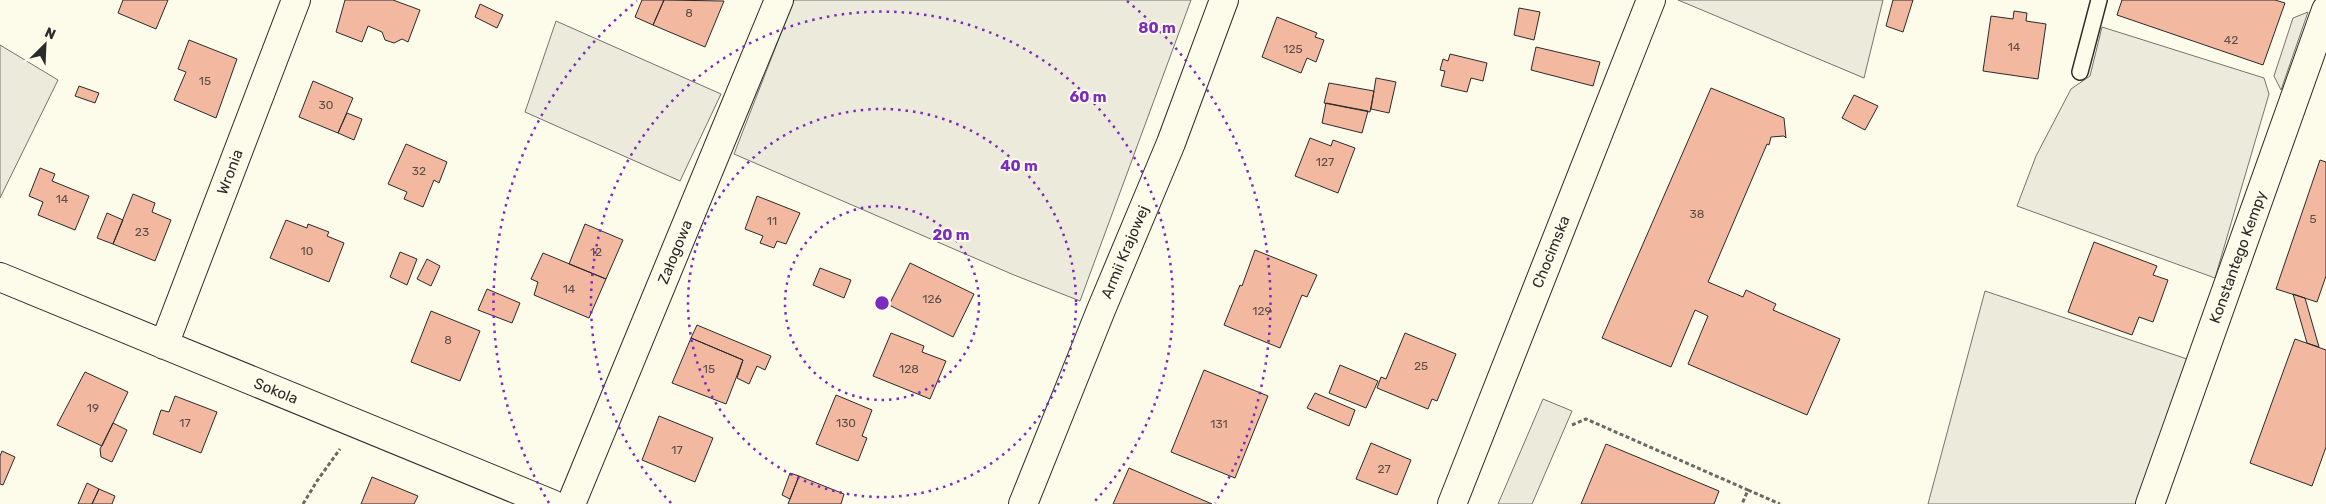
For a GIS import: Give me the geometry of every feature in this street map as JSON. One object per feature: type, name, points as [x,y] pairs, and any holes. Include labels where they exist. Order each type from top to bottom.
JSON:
[{"type":"street","name":"Wronia","points":[[164,344],[296,0]]},
{"type":"street","name":"Załogowa","points":[[571,504],[779,0]]},
{"type":"street","name":"Armii Krajowej","points":[[1023,504],[1171,142],[1224,0]]},
{"type":"street","name":"Chocimska","points":[[1452,504],[1651,0]]},
{"type":"street","name":"Konstantego Kempy","points":[[2150,504],[2326,10]]},
{"type":"street","name":"Sokola","points":[[0,277],[552,504]]},
{"type":"lane","points":[[2080,72],[2099,0]]},
{"type":"path","points":[[1572,424],[1586,419],[1780,504]]},
{"type":"path","points":[[303,504],[317,481],[358,425]]},
{"type":"path","points":[[1742,504],[1748,490]]},
{"type":"shaded area","points":[[794,0],[1191,0],[1080,301],[1014,275],[734,154]]},
{"type":"shaded area","points":[[1678,0],[1883,0],[1864,78]]},
{"type":"shaded area","points":[[2308,12],[2281,90],[2274,76],[2293,18]]},
{"type":"shaded area","points":[[556,21],[721,94],[680,181],[525,112]]},
{"type":"shaded area","points":[[2102,27],[2264,78],[2269,94],[2215,278],[2017,206],[2036,156],[2071,89],[2090,76]]},
{"type":"shaded area","points":[[0,45],[58,80],[0,198]]},
{"type":"shaded area","points":[[1985,291],[2187,359],[2136,504],[1928,504]]},
{"type":"shaded area","points":[[1543,399],[1572,411],[1532,504],[1498,504]]},
{"type":"building","points":[[123,0],[168,0],[156,29],[118,13]]},
{"type":"building","points":[[345,0],[393,0],[420,10],[408,42],[402,39],[394,43],[385,40],[382,32],[368,26],[362,42],[336,32]]},
{"type":"building","points":[[642,0],[664,0],[653,25],[635,17]]},
{"type":"building","points":[[664,0],[724,1],[705,47],[653,25]]},
{"type":"building","points":[[1893,0],[1913,0],[1903,32],[1886,26]]},
{"type":"building","points":[[2122,0],[2275,0],[2285,3],[2263,65],[2117,15]]},
{"type":"building","points":[[480,4],[503,15],[497,28],[475,17]]},
{"type":"building","points":[[1519,8],[1540,12],[1534,40],[1514,35]]},
{"type":"building","points":[[2014,11],[2027,13],[2026,21],[2046,24],[2038,79],[1983,71],[1991,16],[2013,19]]},
{"type":"building","points":[[1277,17],[1317,33],[1315,37],[1324,40],[1316,62],[1307,58],[1301,73],[1262,57]]},
{"type":"building","points":[[189,40],[237,59],[216,118],[174,100],[186,72],[178,69]]},
{"type":"building","points":[[1536,47],[1600,62],[1593,86],[1531,70]]},
{"type":"building","points":[[1450,54],[1487,63],[1483,81],[1471,78],[1467,92],[1441,86],[1445,71],[1440,70],[1443,59],[1448,61]]},
{"type":"building","points":[[1376,78],[1396,82],[1389,113],[1371,109]]},
{"type":"building","points":[[313,81],[353,98],[338,133],[299,117]]},
{"type":"building","points":[[1329,83],[1374,91],[1370,112],[1324,103]]},
{"type":"building","points":[[79,86],[99,93],[95,103],[75,96]]},
{"type":"building","points":[[1711,88],[1784,118],[1786,138],[1784,136],[1771,137],[1769,145],[1767,144],[1708,282],[1743,297],[1746,290],[1776,304],[1773,310],[1840,339],[1807,415],[1688,364],[1708,316],[1695,310],[1671,367],[1602,338]]},
{"type":"building","points":[[1854,95],[1878,106],[1865,130],[1842,118]]},
{"type":"building","points":[[1326,103],[1368,111],[1362,133],[1322,123]]},
{"type":"building","points":[[347,113],[362,119],[354,140],[338,133]]},
{"type":"building","points":[[1310,138],[1331,146],[1333,140],[1355,148],[1338,193],[1295,176]]},
{"type":"building","points":[[406,144],[447,162],[439,183],[434,180],[423,207],[404,199],[407,192],[388,184]]},
{"type":"building","points":[[2320,160],[2326,162],[2326,276],[2317,302],[2276,289]]},
{"type":"building","points":[[40,168],[55,174],[52,181],[89,196],[75,230],[38,215],[43,202],[29,196]]},
{"type":"building","points":[[133,194],[155,203],[152,212],[171,220],[155,261],[113,244]]},
{"type":"building","points":[[757,196],[800,213],[786,244],[777,241],[774,248],[760,243],[763,236],[745,229]]},
{"type":"building","points":[[107,213],[123,220],[113,244],[97,238]]},
{"type":"building","points":[[286,220],[307,228],[308,224],[329,232],[327,236],[344,243],[329,282],[270,258]]},
{"type":"building","points":[[585,224],[623,240],[606,279],[569,264]]},
{"type":"building","points":[[2094,242],[2157,266],[2153,275],[2168,280],[2153,322],[2139,317],[2132,335],[2068,312]]},
{"type":"building","points":[[1255,250],[1317,275],[1307,297],[1302,295],[1280,348],[1224,325],[1240,285],[1242,286]]},
{"type":"building","points":[[400,252],[417,259],[407,285],[390,277]]},
{"type":"building","points":[[543,253],[606,279],[589,318],[534,295],[538,282],[531,279]]},
{"type":"building","points":[[427,259],[440,266],[431,286],[417,279]]},
{"type":"building","points":[[910,263],[974,294],[953,337],[889,305]]},
{"type":"building","points":[[820,268],[851,280],[844,298],[813,285]]},
{"type":"building","points":[[487,289],[520,303],[512,323],[478,310]]},
{"type":"building","points":[[2293,294],[2305,298],[2319,347],[2307,343]]},
{"type":"building","points":[[431,311],[480,331],[460,381],[411,362]]},
{"type":"building","points":[[697,325],[771,356],[765,370],[757,366],[749,384],[737,378],[743,360],[691,338]]},
{"type":"building","points":[[891,333],[924,346],[922,352],[946,361],[930,399],[873,376]]},
{"type":"building","points":[[1405,333],[1456,354],[1437,401],[1432,399],[1428,409],[1377,388],[1381,377],[1386,379]]},
{"type":"building","points":[[691,338],[743,360],[726,404],[672,383]]},
{"type":"building","points":[[2295,339],[2326,350],[2326,447],[2312,486],[2250,463]]},
{"type":"building","points":[[1340,365],[1378,381],[1366,408],[1329,393]]},
{"type":"building","points":[[1204,370],[1268,396],[1235,478],[1171,452]]},
{"type":"building","points":[[85,372],[128,392],[102,446],[57,425]]},
{"type":"building","points":[[1315,393],[1355,410],[1349,426],[1307,408]]},
{"type":"building","points":[[836,395],[872,410],[862,436],[867,438],[858,461],[816,444]]},
{"type":"building","points":[[175,396],[217,412],[201,453],[153,434],[161,410],[169,412]]},
{"type":"building","points":[[659,416],[713,438],[695,482],[642,460]]},
{"type":"building","points":[[113,423],[127,430],[112,462],[101,457],[100,449]]},
{"type":"building","points":[[1371,443],[1411,460],[1397,495],[1356,479]]},
{"type":"building","points":[[1606,444],[1719,491],[1714,504],[1581,504]]},
{"type":"building","points":[[2,451],[15,457],[3,485],[0,484],[0,456]]},
{"type":"building","points":[[1129,468],[1212,504],[1113,504]]},
{"type":"building","points":[[790,473],[799,476],[790,499],[782,495]]},
{"type":"building","points":[[799,476],[844,494],[841,504],[788,504]]},
{"type":"building","points":[[372,477],[418,496],[414,504],[361,504]]},
{"type":"building","points":[[87,483],[99,489],[92,504],[78,504]]},
{"type":"building","points":[[99,489],[115,496],[112,504],[92,504]]}]
